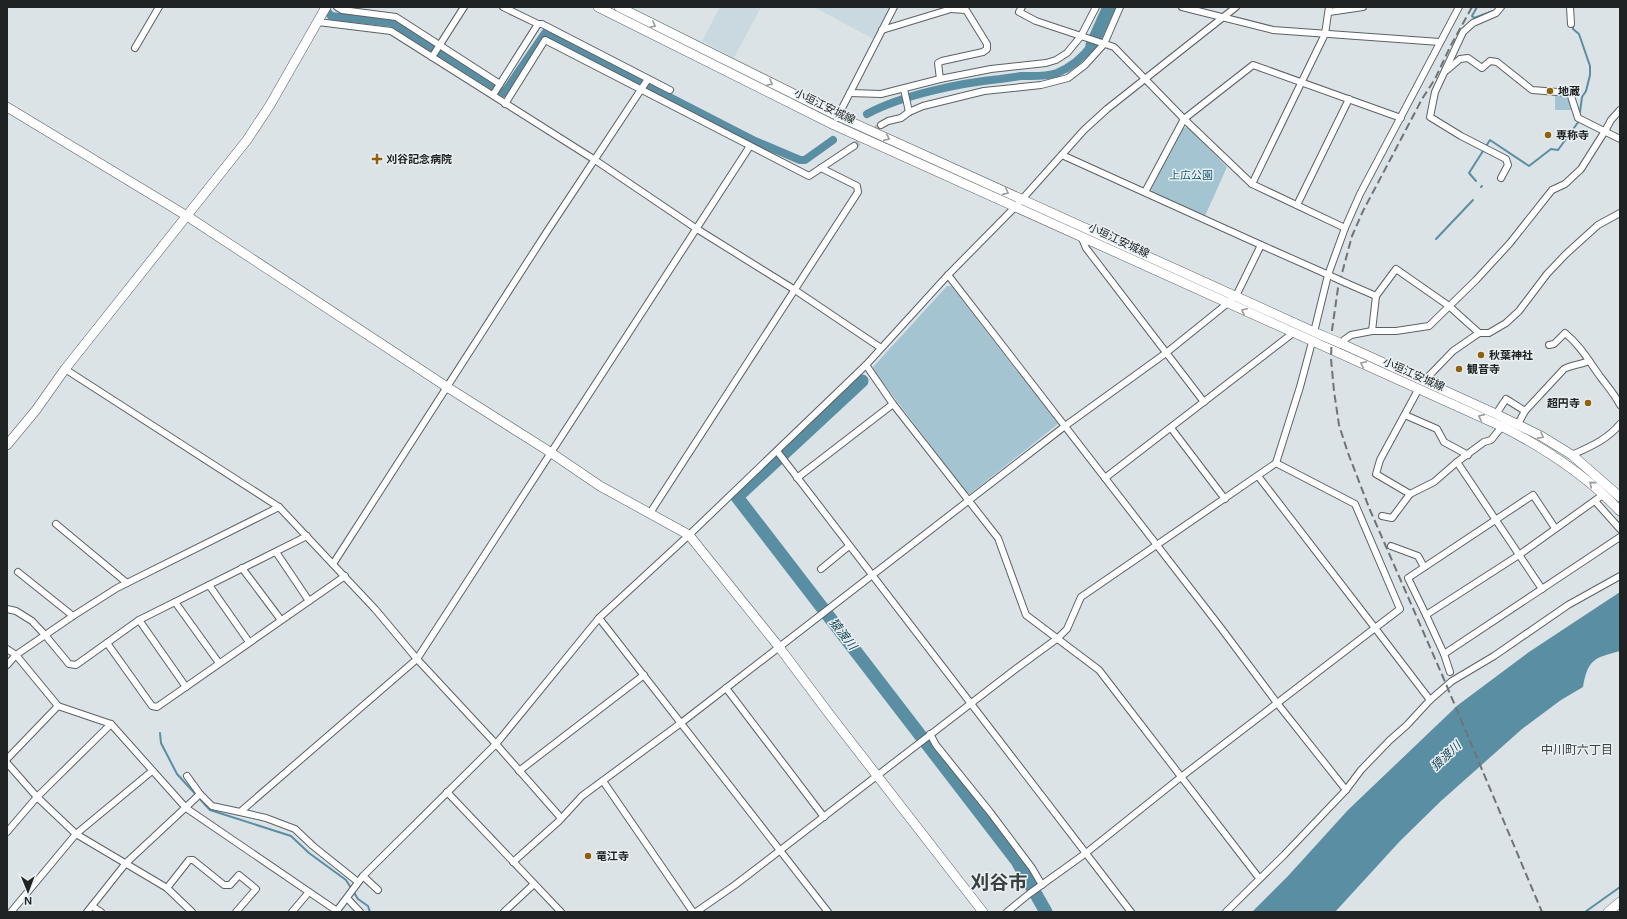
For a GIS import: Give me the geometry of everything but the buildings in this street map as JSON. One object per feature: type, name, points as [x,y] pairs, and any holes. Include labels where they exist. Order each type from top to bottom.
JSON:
[{"type":"main road","points":[[7,445],[36,410],[65,369],[247,140],[270,105],[326,7]]},
{"type":"main road","name":"小垣江安城線","points":[[598,7],[834,125],[1236,296],[1496,414],[1505,423],[1545,450],[1604,494],[1620,512]]},
{"type":"main road","name":"小垣江安城線","points":[[619,7],[838,116],[1019,203],[1081,236],[1418,390],[1505,423],[1518,424],[1572,455],[1620,497]]},
{"type":"main road","points":[[7,107],[186,216],[600,486],[689,535],[779,647],[983,912]]},
{"type":"main road","points":[[1608,912],[1620,902]]},
{"type":"street","points":[[135,48],[159,7]]},
{"type":"street","points":[[337,7],[342,10],[396,17],[500,85]]},
{"type":"street","points":[[432,57],[464,7]]},
{"type":"street","points":[[503,7],[538,24],[542,24],[670,90]]},
{"type":"street","points":[[834,125],[894,7]]},
{"type":"street","points":[[1014,7],[1020,9],[1036,21],[1114,47],[1184,119],[1252,184],[1345,228]]},
{"type":"street","points":[[850,93],[881,94],[904,91],[940,80],[991,70],[1046,64],[1067,53],[1083,36],[1096,7]]},
{"type":"street","points":[[881,124],[901,118],[908,109],[984,91],[1041,85],[1068,78],[1085,65],[1104,44],[1120,7]]},
{"type":"street","points":[[1182,7],[1273,30],[1440,42]]},
{"type":"street","points":[[7,649],[16,655],[58,706],[111,724],[186,808],[337,912],[363,876],[496,744],[599,618],[779,454],[866,365],[948,275],[1019,203],[1084,130],[1107,109],[1236,7]]},
{"type":"street","points":[[1252,184],[1325,34],[1329,10],[1363,7]]},
{"type":"street","points":[[1318,334],[1331,276],[1345,228],[1360,194],[1459,7]]},
{"type":"street","points":[[1501,7],[1496,13],[1473,23],[1463,32],[1435,92],[1430,117],[1506,159],[1508,164],[1501,178]]},
{"type":"street","points":[[1570,7],[1571,24]]},
{"type":"street","points":[[882,30],[952,8],[966,10],[987,44],[987,49],[983,52],[938,63],[940,80]]},
{"type":"street","points":[[318,22],[391,31],[595,160],[697,229],[795,290],[881,348]]},
{"type":"street","points":[[493,95],[538,24]]},
{"type":"street","points":[[505,104],[545,40],[809,176],[854,146]]},
{"type":"street","points":[[1445,73],[1460,59],[1468,58],[1482,68],[1490,61],[1497,62],[1532,90],[1552,93],[1570,93],[1578,118],[1620,139]]},
{"type":"street","points":[[1145,192],[1184,119],[1253,65],[1401,118]]},
{"type":"street","points":[[333,564],[648,79]]},
{"type":"street","points":[[904,91],[908,109]]},
{"type":"street","points":[[1297,205],[1349,99]]},
{"type":"street","points":[[1341,344],[1351,335],[1429,326],[1476,280],[1521,230],[1552,190],[1565,184],[1580,169],[1611,120],[1620,110]]},
{"type":"street","points":[[240,812],[417,659],[750,146]]},
{"type":"street","points":[[1062,155],[1376,296]]},
{"type":"street","points":[[650,513],[858,192],[857,186],[821,168]]},
{"type":"street","points":[[1424,381],[1453,351],[1479,333],[1489,333],[1506,323],[1519,311],[1547,274],[1566,254],[1598,225],[1620,212]]},
{"type":"street","points":[[1081,236],[1086,248],[1204,402]]},
{"type":"street","points":[[513,862],[561,818],[582,796],[681,723],[1065,426],[1166,353],[1228,303],[1236,296],[1261,245]]},
{"type":"street","points":[[1372,332],[1376,296],[1396,269],[1449,306],[1479,333]]},
{"type":"street","points":[[948,275],[1277,703],[1346,790]]},
{"type":"street","points":[[1549,345],[1554,344],[1565,332],[1575,340],[1615,395],[1620,405]]},
{"type":"street","points":[[1105,478],[1293,333]]},
{"type":"street","points":[[696,912],[735,885],[930,734],[1058,638],[1067,629],[1080,597],[1157,546],[1276,463],[1300,387],[1312,342]]},
{"type":"street","points":[[1518,424],[1525,411],[1564,369],[1568,366],[1575,366],[1589,361]]},
{"type":"street","points":[[866,365],[894,404],[998,538],[1026,615],[1099,670],[1259,878]]},
{"type":"street","points":[[65,369],[279,507],[344,576],[561,818]]},
{"type":"street","points":[[1410,494],[1376,474],[1380,460],[1418,390]]},
{"type":"street","points":[[1496,414],[1506,399],[1525,411]]},
{"type":"street","points":[[796,478],[894,404]]},
{"type":"street","points":[[1405,415],[1437,429],[1444,442],[1468,455]]},
{"type":"street","points":[[1382,516],[1392,518],[1410,494],[1434,482],[1457,462],[1484,442],[1491,440],[1505,423]]},
{"type":"street","points":[[1572,455],[1598,443],[1614,431],[1620,424]]},
{"type":"street","points":[[1171,428],[1225,499]]},
{"type":"street","points":[[779,454],[796,478],[972,703],[1131,912]]},
{"type":"street","points":[[1457,462],[1542,589]]},
{"type":"street","points":[[1007,912],[1086,853],[1181,777],[1400,609],[1355,504],[1276,463]]},
{"type":"street","points":[[1258,476],[1430,700]]},
{"type":"street","points":[[1426,615],[1519,555],[1604,494]]},
{"type":"street","points":[[1450,672],[1444,654],[1408,578],[1533,495],[1555,528]]},
{"type":"street","points":[[1595,501],[1620,529]]},
{"type":"street","points":[[7,665],[16,655],[45,635],[127,583],[279,507]]},
{"type":"street","points":[[56,524],[127,583]]},
{"type":"street","points":[[7,609],[16,611],[32,621],[69,664],[76,665],[138,620],[307,536]]},
{"type":"street","points":[[1444,654],[1620,537]]},
{"type":"street","points":[[821,568],[849,546]]},
{"type":"street","points":[[1390,546],[1418,556],[1424,567]]},
{"type":"street","points":[[276,552],[309,601]]},
{"type":"street","points":[[242,568],[281,620]]},
{"type":"street","points":[[18,572],[73,616]]},
{"type":"street","points":[[107,643],[152,706],[157,707],[344,576]]},
{"type":"street","points":[[1226,912],[1284,855],[1346,790],[1361,770],[1390,740],[1407,725],[1430,700],[1452,681],[1494,656],[1568,605],[1620,576]]},
{"type":"street","points":[[209,585],[250,642]]},
{"type":"street","points":[[175,602],[219,664]]},
{"type":"street","points":[[599,618],[828,912]]},
{"type":"street","points":[[138,620],[186,687]]},
{"type":"street","points":[[519,771],[644,675]]},
{"type":"street","points":[[726,688],[824,817]]},
{"type":"street","points":[[7,759],[58,706]]},
{"type":"street","points":[[7,832],[37,797],[111,724]]},
{"type":"street","points":[[930,734],[936,744],[1032,868],[1042,885]]},
{"type":"street","points":[[7,763],[37,797],[76,834],[167,888],[192,912]]},
{"type":"street","points":[[11,912],[76,834],[152,771]]},
{"type":"street","points":[[187,776],[200,794],[212,806],[266,818],[295,829],[313,846],[358,882]]},
{"type":"street","points":[[603,781],[693,912]]},
{"type":"street","points":[[447,792],[561,912]]},
{"type":"street","points":[[87,912],[126,863],[200,794]]},
{"type":"street","points":[[167,888],[189,860],[193,860],[224,885],[230,885],[240,875],[256,889],[236,912]]},
{"type":"street","points":[[363,876],[378,890]]},
{"type":"street","points":[[504,912],[534,884]]},
{"type":"street","points":[[292,912],[309,892]]},
{"type":"street","points":[[347,898],[360,912]]},
{"type":"street","points":[[92,906],[101,912]]},
{"type":"shaded area","points":[[720,7],[761,7],[734,58],[702,41]]},
{"type":"shaded area","points":[[814,7],[890,7],[873,39]]},
{"type":"green space","points":[[1555,95],[1569,95],[1574,110],[1555,110]]},
{"type":"green space","name":"上広公園","points":[[1188,127],[1227,167],[1205,216],[1152,192],[1151,189],[1183,128]]},
{"type":"green space","points":[[947,286],[951,286],[1058,424],[970,494],[967,493],[874,371],[873,367]]},
{"type":"water","points":[[1620,592],[1620,651],[1598,658],[1594,661],[1587,671],[1583,687],[1561,700],[1522,729],[1441,801],[1400,841],[1335,912],[1252,912],[1288,876],[1348,810],[1458,705],[1529,652]]},
{"type":"waterway","points":[[324,7],[331,16],[393,23],[504,93],[545,33],[755,141],[800,160],[805,160],[833,140]]},
{"type":"waterway","points":[[1092,45],[1109,7]]},
{"type":"waterway","points":[[1477,7],[1472,16],[1474,18],[1493,11]]},
{"type":"waterway","points":[[1573,24],[1573,29],[1579,34],[1590,66],[1590,75],[1586,91],[1582,97],[1580,112]]},
{"type":"waterway","points":[[867,114],[897,101],[950,87],[1021,76],[1044,76],[1057,73],[1068,68],[1077,61],[1092,45]]},
{"type":"waterway","points":[[1476,181],[1469,173],[1490,140],[1529,166],[1551,149],[1558,150],[1579,121]]},
{"type":"waterway","points":[[1436,239],[1473,200]]},
{"type":"waterway","name":"猿渡川","points":[[862,381],[737,497],[1017,861],[1046,912]]},
{"type":"waterway","points":[[160,733],[161,743],[177,774],[210,810],[291,836],[309,853],[346,880],[358,899],[368,906],[370,912]]},
{"type":"waterway","points":[[1585,912],[1620,887]]},
{"type":"tunnel","points":[[854,146],[881,125]]},
{"type":"railway","points":[[1472,7],[1450,47],[1435,79],[1422,99],[1363,211],[1352,236],[1338,288],[1332,330],[1331,359],[1339,425],[1348,453],[1370,510],[1443,677],[1542,912]]},
{"type":"place","name":"地蔵","points":[[1550,91]]},
{"type":"place","name":"専称寺","points":[[1548,135]]},
{"type":"place","name":"刈谷記念病院","points":[[377,159]]},
{"type":"place","name":"秋葉神社","points":[[1481,355]]},
{"type":"place","name":"観音寺","points":[[1459,369]]},
{"type":"place","name":"超円寺","points":[[1588,403]]},
{"type":"place","name":"竜江寺","points":[[588,856]]},
{"type":"district","name":"中川町六丁目","points":[[1577,750]]},
{"type":"district","name":"刈谷市","points":[[999,882]]}]
